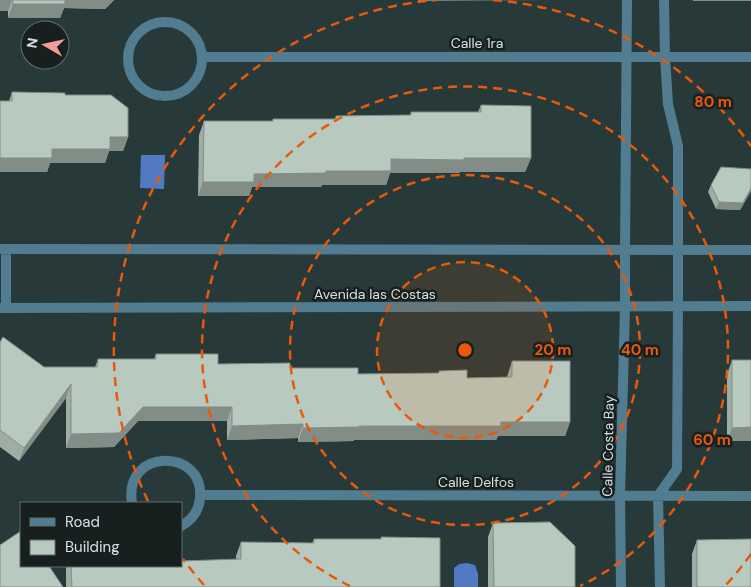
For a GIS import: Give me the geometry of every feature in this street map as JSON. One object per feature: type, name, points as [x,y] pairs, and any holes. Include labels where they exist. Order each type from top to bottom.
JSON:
[{"type":"street","points":[[625,250],[626,0]]},
{"type":"street","points":[[660,587],[658,496],[677,469],[678,146],[668,104],[664,0]]},
{"type":"street","points":[[160,22],[172,22],[184,26],[194,34],[201,44],[203,57],[202,69],[197,80],[188,89],[177,95],[165,97],[153,95],[138,85],[129,69],[128,56],[131,44],[138,33],[148,26],[160,22]]},
{"type":"street","name":"Calle 1ra","points":[[203,57],[751,57]]},
{"type":"street","points":[[3,308],[3,249],[751,250]]},
{"type":"street","name":"Calle Costa Bay","points":[[621,587],[620,496],[625,250]]},
{"type":"street","name":"Avenida las Costas","points":[[3,308],[751,306]]},
{"type":"street","points":[[132,502],[133,483],[139,472],[148,464],[159,460],[172,460],[183,464],[192,472],[198,483],[200,495],[199,506],[194,516],[182,526]]},
{"type":"street","name":"Calle Delfos","points":[[200,495],[751,496]]},
{"type":"water","points":[[141,155],[165,155],[164,189],[140,188]]},
{"type":"water","points":[[459,564],[475,565],[478,574],[478,587],[454,587],[454,568]]},
{"type":"building","points":[[13,0],[65,0],[65,4],[13,4]]},
{"type":"building","points":[[12,92],[111,95],[128,108],[128,137],[110,137],[110,149],[52,149],[52,158],[0,158],[0,101],[12,101]]},
{"type":"building","points":[[481,105],[531,106],[531,158],[464,158],[464,160],[391,159],[391,171],[254,174],[254,182],[203,182],[204,121],[336,119],[336,116],[411,115],[411,112],[481,112]]},
{"type":"building","points":[[721,167],[751,169],[751,188],[743,203],[719,202],[711,185]]},
{"type":"building","points":[[3,337],[44,367],[97,367],[98,359],[156,359],[156,354],[218,354],[218,364],[290,363],[290,368],[358,368],[358,374],[439,373],[439,371],[467,370],[467,378],[512,377],[512,361],[570,361],[570,422],[501,422],[501,426],[303,428],[303,424],[232,426],[232,407],[143,407],[119,433],[71,434],[71,384],[24,448],[0,430],[0,342]]},
{"type":"building","points":[[732,360],[751,360],[751,427],[732,428]]},
{"type":"building","points":[[550,522],[575,546],[575,587],[494,587],[493,523]]},
{"type":"building","points":[[20,532],[20,567],[50,567],[63,587],[0,587],[0,545]]},
{"type":"building","points":[[381,537],[440,538],[440,587],[72,587],[71,567],[182,567],[182,561],[241,559],[241,542],[314,543],[314,539],[381,539]]},
{"type":"building","points":[[751,539],[751,587],[697,587],[697,540]]}]
